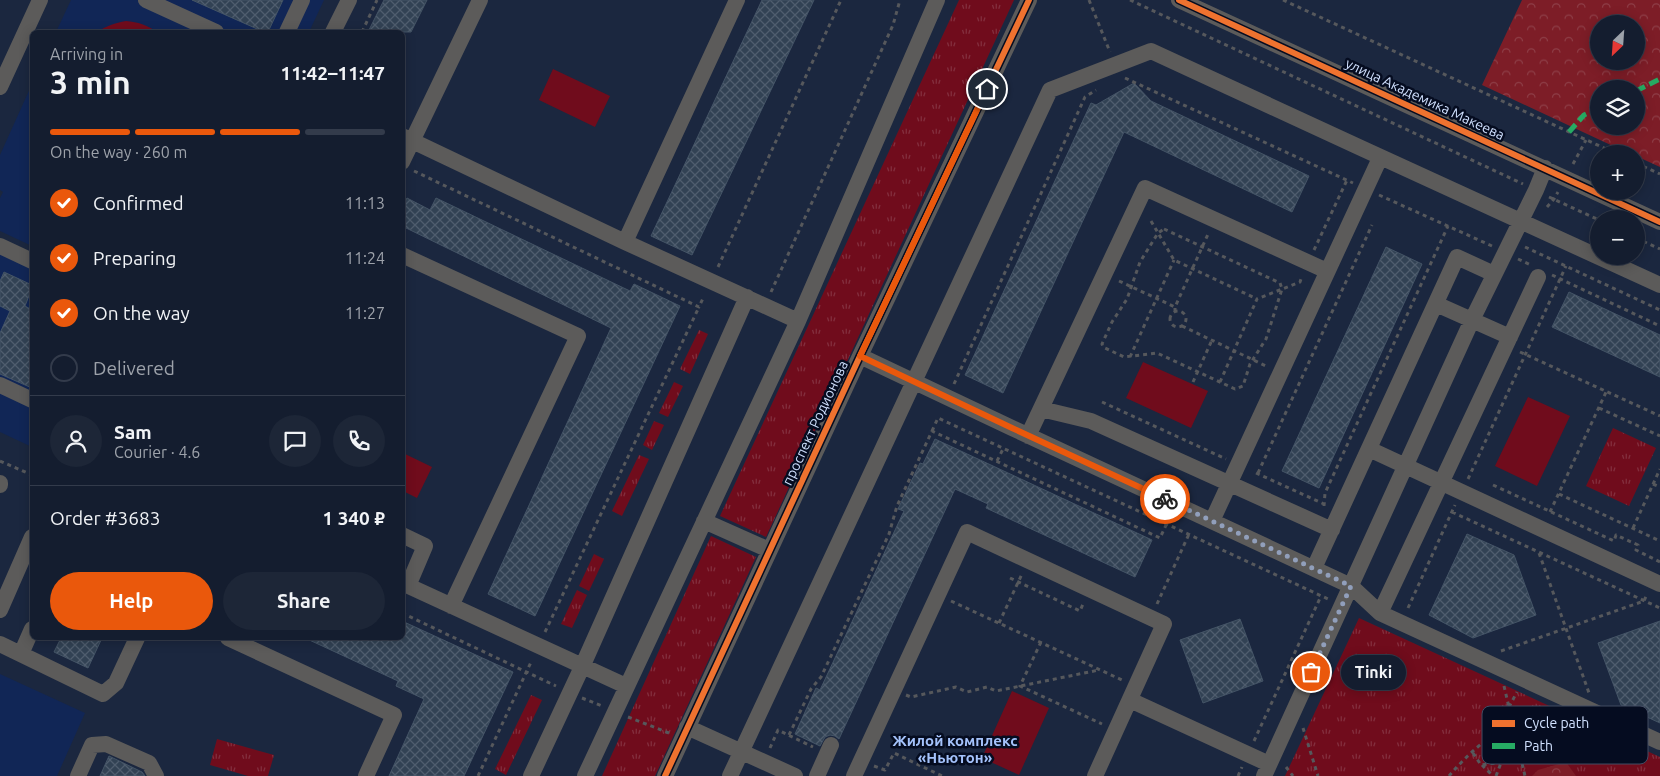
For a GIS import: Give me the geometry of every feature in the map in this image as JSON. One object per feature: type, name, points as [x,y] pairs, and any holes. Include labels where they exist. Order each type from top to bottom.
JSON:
[{"type":"street","points":[[0,87],[40,0]]},
{"type":"street","points":[[146,0],[212,30]]},
{"type":"street","points":[[288,30],[302,0]]},
{"type":"street","points":[[334,30],[349,0]]},
{"type":"street","points":[[480,0],[408,139],[625,242],[798,321]]},
{"type":"street","points":[[625,242],[737,0]]},
{"type":"street","points":[[585,776],[798,321],[936,0]]},
{"type":"street","name":"проспект Родионова","points":[[665,776],[860,356],[1029,0]]},
{"type":"street","name":"улица Академика Макеева","points":[[1179,0],[1660,222]]},
{"type":"street","points":[[730,776],[1050,90],[1151,51],[1380,158],[1660,285]]},
{"type":"street","points":[[1212,521],[1380,158]]},
{"type":"street","points":[[1133,693],[1248,754],[1266,770],[1472,320],[1545,168]]},
{"type":"street","points":[[1028,436],[1145,188],[1327,271]]},
{"type":"street","points":[[0,246],[30,260]]},
{"type":"street","points":[[405,256],[578,336],[451,606]]},
{"type":"street","points":[[1309,566],[1326,528],[1369,449],[1457,257],[1494,274]]},
{"type":"street","points":[[1380,613],[1538,277]]},
{"type":"street","points":[[531,776],[582,667],[747,298]]},
{"type":"street","points":[[1436,304],[1510,337]]},
{"type":"street","points":[[860,356],[1351,586],[1380,613],[1582,706]]},
{"type":"street","points":[[0,385],[30,399]]},
{"type":"street","points":[[1041,409],[1091,421],[1326,528]]},
{"type":"street","points":[[1369,449],[1657,582]]},
{"type":"street","points":[[704,521],[769,550]]},
{"type":"street","points":[[854,776],[967,532],[1164,624],[1095,776]]},
{"type":"street","points":[[405,536],[425,546],[405,584],[626,686]]},
{"type":"street","points":[[0,610],[30,542]]},
{"type":"street","points":[[21,654],[30,634]]},
{"type":"street","points":[[0,644],[103,694],[116,683],[136,640]]},
{"type":"street","points":[[232,640],[394,715],[366,776]]},
{"type":"street","points":[[685,733],[741,751],[795,776]]},
{"type":"street","points":[[1648,736],[1660,742]]},
{"type":"street","points":[[78,776],[92,745],[106,744],[149,763],[156,776]]},
{"type":"street","points":[[816,776],[831,745]]},
{"type":"path","points":[[363,30],[377,0]]},
{"type":"path","points":[[765,306],[893,25],[900,0]]},
{"type":"path","points":[[1130,0],[1590,216]]},
{"type":"path","points":[[1283,0],[1597,145]]},
{"type":"path","points":[[952,388],[1085,97],[1099,89]]},
{"type":"path","points":[[1645,167],[1660,174]]},
{"type":"path","points":[[1220,382],[1257,299],[1300,282],[1346,180]]},
{"type":"path","points":[[1175,312],[1175,307],[1215,220]]},
{"type":"path","points":[[1151,221],[1174,260],[1257,299]]},
{"type":"path","points":[[1258,473],[1372,225]]},
{"type":"path","points":[[1326,528],[1324,504],[1326,493],[1448,226]]},
{"type":"path","points":[[1164,229],[1202,247],[1280,283],[1282,289],[1266,340],[1253,360],[1243,386],[1234,389],[1158,353],[1124,357],[1103,347],[1102,344],[1132,286],[1140,262],[1158,233],[1164,229]]},
{"type":"path","points":[[1645,242],[1660,249]]},
{"type":"path","points":[[1520,245],[1660,310]]},
{"type":"path","points":[[1130,356],[1174,260]]},
{"type":"path","points":[[1404,615],[1566,266]]},
{"type":"path","points":[[1104,274],[1175,307]]},
{"type":"path","points":[[478,776],[699,307]]},
{"type":"path","points":[[1175,312],[1181,312],[1185,316],[1186,322],[1182,326],[1176,328],[1170,322],[1170,316],[1175,312]]},
{"type":"path","points":[[1182,326],[1281,372]]},
{"type":"path","points":[[1193,382],[1212,340]]},
{"type":"path","points":[[1520,352],[1607,390],[1660,416]]},
{"type":"path","points":[[1532,549],[1607,390]]},
{"type":"path","points":[[1102,402],[1324,504]]},
{"type":"path","points":[[1599,408],[1660,436]]},
{"type":"path","points":[[932,431],[938,418],[1342,606]]},
{"type":"path","points":[[997,462],[1012,428]]},
{"type":"path","points":[[0,461],[30,474]]},
{"type":"path","points":[[1632,528],[1660,469]]},
{"type":"path","points":[[1653,484],[1660,487]]},
{"type":"path","points":[[1494,485],[1614,541],[1616,535],[1638,545],[1636,550],[1660,562]]},
{"type":"path","points":[[1559,494],[1660,540]]},
{"type":"path","points":[[1452,512],[1660,608]]},
{"type":"path","points":[[1154,609],[1189,534]]},
{"type":"path","points":[[1539,552],[1590,694]]},
{"type":"path","points":[[999,623],[1029,561]]},
{"type":"path","points":[[1296,583],[1309,566]]},
{"type":"path","points":[[1010,578],[1080,611],[1090,590]]},
{"type":"path","points":[[1498,653],[1644,601],[1657,582]]},
{"type":"path","points":[[938,595],[1100,670],[1133,693]]},
{"type":"path","points":[[1238,776],[1321,596]]},
{"type":"path","points":[[405,614],[615,712],[685,733]]},
{"type":"path","points":[[1020,686],[1041,642]]},
{"type":"path","points":[[894,690],[911,697],[956,687],[967,692],[987,687],[996,691],[1100,670]]},
{"type":"path","points":[[1503,680],[1509,706]]},
{"type":"path","points":[[1020,686],[1116,730]]},
{"type":"path","points":[[1510,706],[1519,687]]},
{"type":"path","points":[[1296,706],[1318,776]]},
{"type":"path","points":[[1449,776],[1459,764],[1482,745]]},
{"type":"path","points":[[1472,753],[1481,765],[1495,776],[1500,764]]},
{"type":"path","points":[[1481,765],[1490,764]]},
{"type":"shaded area","points":[[71,0],[324,0],[310,30],[57,30]]},
{"type":"shaded area","points":[[30,88],[30,245],[0,231],[0,198],[3,192],[0,190],[0,155]]},
{"type":"shaded area","points":[[0,239],[30,253],[30,446],[0,432]]},
{"type":"shaded area","points":[[0,674],[85,713],[57,776],[0,776]]},
{"type":"green space","points":[[959,0],[1014,0],[766,537],[720,516]]},
{"type":"green space","points":[[1522,0],[1660,0],[1660,167],[1645,160],[1645,145],[1611,145],[1482,85]]},
{"type":"green space","points":[[126,21],[142,24],[154,30],[100,30]]},
{"type":"green space","points":[[553,69],[610,96],[595,127],[539,100]]},
{"type":"green space","points":[[699,330],[708,334],[690,374],[680,369]]},
{"type":"green space","points":[[1143,362],[1208,391],[1191,428],[1126,398]]},
{"type":"green space","points":[[674,382],[683,386],[668,417],[659,413]]},
{"type":"green space","points":[[1528,397],[1570,416],[1537,486],[1495,466]]},
{"type":"green space","points":[[654,421],[664,425],[652,450],[643,445]]},
{"type":"green space","points":[[1613,428],[1656,448],[1629,506],[1586,486]]},
{"type":"green space","points":[[405,454],[432,467],[417,498],[405,492]]},
{"type":"green space","points":[[639,455],[649,459],[622,516],[612,511]]},
{"type":"green space","points":[[711,536],[756,557],[655,776],[602,776]]},
{"type":"green space","points":[[594,554],[604,559],[589,591],[579,586]]},
{"type":"green space","points":[[577,590],[587,595],[572,628],[561,624]]},
{"type":"green space","points":[[1359,618],[1550,706],[1482,706],[1482,764],[1648,764],[1648,751],[1660,757],[1660,776],[1285,776]]},
{"type":"green space","points":[[1012,691],[1049,708],[1019,775],[982,758]]},
{"type":"green space","points":[[531,695],[542,700],[506,775],[495,769]]},
{"type":"green space","points":[[217,739],[274,755],[268,776],[248,776],[210,765]]},
{"type":"green space","points":[[1559,764],[1567,764],[1576,776],[1532,776],[1538,770]]},
{"type":"building","points":[[192,0],[283,0],[269,30],[260,30]]},
{"type":"building","points":[[384,0],[427,0],[411,32],[405,32],[405,30],[369,30]]},
{"type":"building","points":[[762,0],[814,0],[692,255],[651,236]]},
{"type":"building","points":[[1134,83],[1151,101],[1309,176],[1292,212],[1124,132],[1003,393],[965,375],[1091,103],[1096,105]]},
{"type":"building","points":[[407,198],[430,210],[436,198],[630,291],[634,284],[680,306],[535,616],[488,594],[611,328],[405,227],[405,202]]},
{"type":"building","points":[[1386,247],[1422,264],[1319,488],[1282,471]]},
{"type":"building","points":[[4,272],[30,284],[30,293],[25,306],[30,309],[30,387],[0,374],[0,333],[10,311],[0,306],[0,281]]},
{"type":"building","points":[[1569,292],[1660,335],[1660,377],[1552,327]]},
{"type":"building","points":[[935,439],[1152,540],[1135,577],[986,508],[988,504],[955,489],[839,739],[830,735],[825,737],[820,746],[795,734],[816,688],[820,690],[904,511],[898,509],[920,463],[923,464]]},
{"type":"building","points":[[1467,534],[1514,555],[1536,615],[1473,638],[1429,615]]},
{"type":"building","points":[[1240,619],[1263,681],[1203,703],[1180,640]]},
{"type":"building","points":[[1660,621],[1660,723],[1648,717],[1648,706],[1621,705],[1598,643]]},
{"type":"building","points":[[405,622],[513,672],[464,776],[389,776],[424,699],[396,686],[398,681],[309,640],[405,640]]},
{"type":"building","points":[[60,640],[101,640],[88,668],[54,652]]},
{"type":"building","points":[[109,756],[142,772],[145,776],[100,776]]},
{"type":"marked path","points":[[1645,86],[1660,79]]},
{"type":"marked path","points":[[1569,132],[1584,115],[1590,112]]},
{"type":"cycle path","points":[[665,776],[860,356],[1029,0]]},
{"type":"cycle path","points":[[1179,0],[1660,222]]},
{"type":"way so far","points":[[1165,499],[1351,586],[1311,672]]},
{"type":"place","name":"Tinki","points":[[1311,672]]},
{"type":"district","name":"Жилой комплекс «Ньютон»","points":[[955,748]]},
{"type":"route","points":[[987,89],[860,356],[1165,499]]}]
